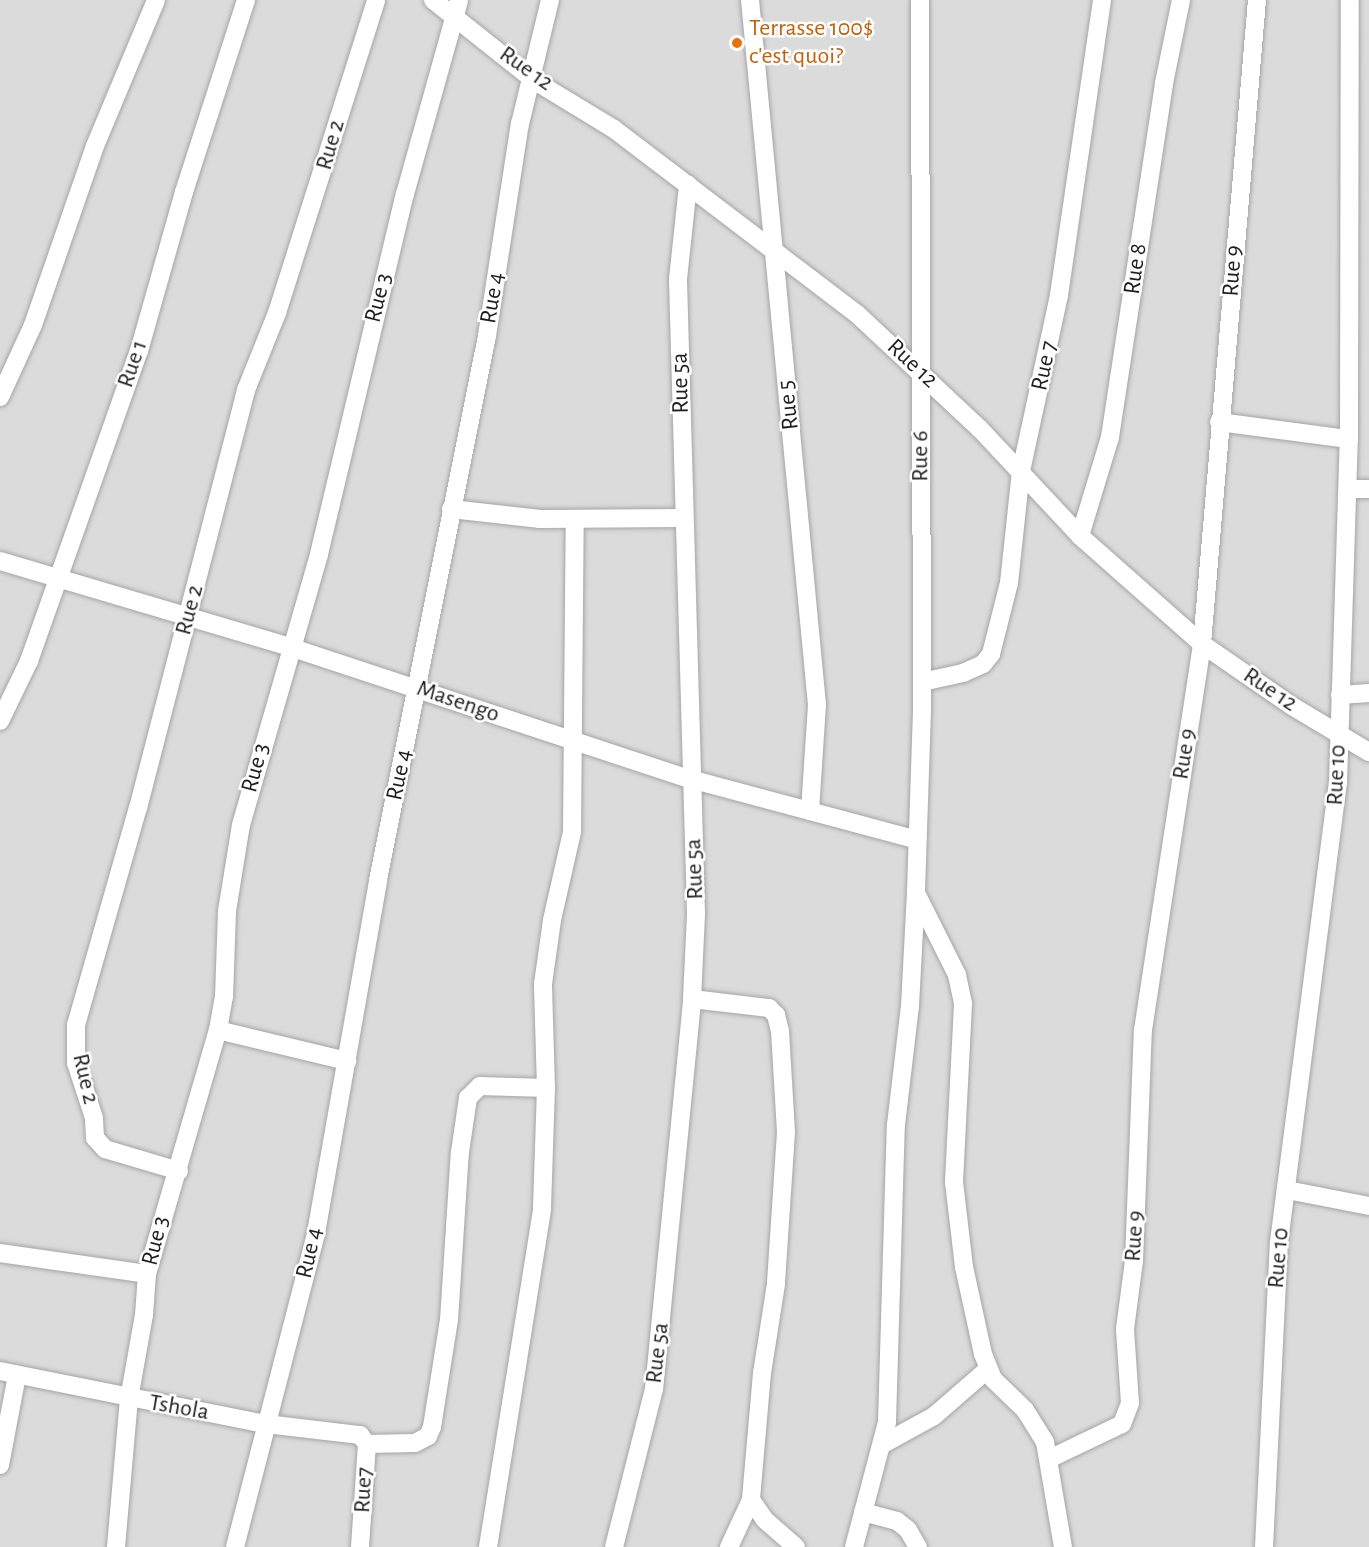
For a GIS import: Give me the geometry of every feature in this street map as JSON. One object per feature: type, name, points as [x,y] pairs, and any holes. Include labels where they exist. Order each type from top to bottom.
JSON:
[{"type":"street","points":[[0,397],[33,325],[95,146],[156,0]]},
{"type":"street","name":"Rue 1","points":[[0,721],[29,661],[139,351],[184,192],[246,0]]},
{"type":"street","name":"Rue 2","points":[[178,1171],[105,1149],[95,1138],[94,1118],[76,1063],[76,1025],[189,616],[246,390],[277,313],[376,0]]},
{"type":"street","name":"Rue 12","points":[[433,0],[457,8],[533,79],[582,107],[774,247],[921,371],[1021,471],[1080,536],[1202,644],[1339,735],[1369,752]]},
{"type":"street","name":"Rue 4","points":[[235,1547],[316,1233],[378,880],[487,336],[520,124],[533,79],[550,0]]},
{"type":"street","name":"Rue 5","points":[[750,0],[817,705],[810,810]]},
{"type":"street","name":"Rue 6","points":[[854,1547],[883,1444],[888,1406],[896,1125],[910,1006],[916,891],[922,682],[920,0]]},
{"type":"street","name":"Rue 7","points":[[922,682],[963,673],[983,664],[991,654],[1009,583],[1021,471],[1059,296],[1102,0]]},
{"type":"street","name":"Rue 8","points":[[1080,536],[1110,436],[1164,83],[1181,0]]},
{"type":"street","name":"Rue 9","points":[[1049,1459],[1122,1424],[1130,1403],[1125,1329],[1134,1261],[1143,1030],[1202,644],[1219,422],[1257,0]]},
{"type":"street","name":"Rue 10","points":[[1264,1547],[1268,1413],[1279,1242],[1332,838],[1339,735],[1349,439],[1350,0]]},
{"type":"street","name":"Rue 3","points":[[116,1547],[129,1399],[144,1315],[147,1274],[155,1236],[178,1171],[218,1030],[225,997],[227,911],[241,825],[290,647],[319,554],[402,205],[457,8]]},
{"type":"street","name":"Rue 5a","points":[[614,1547],[654,1389],[692,999],[696,913],[682,518],[678,279],[688,185]]},
{"type":"street","points":[[1219,422],[1349,439]]},
{"type":"street","points":[[1348,489],[1369,489]]},
{"type":"street","points":[[451,509],[575,519],[682,518]]},
{"type":"street","points":[[488,1547],[542,1208],[546,1089],[543,984],[554,910],[572,832],[571,741],[575,519]]},
{"type":"street","name":"Masengo","points":[[0,561],[290,647],[571,741],[690,778],[917,840]]},
{"type":"street","points":[[1340,694],[1369,693]]},
{"type":"street","points":[[916,891],[957,975],[963,1004],[954,1182],[964,1267],[988,1370],[1000,1389],[1025,1410],[1039,1428],[1049,1459],[1063,1547]]},
{"type":"street","points":[[692,999],[769,1008],[776,1015],[780,1031],[786,1142],[776,1284],[762,1373],[751,1500],[729,1547]]},
{"type":"street","points":[[218,1030],[346,1061]]},
{"type":"street","name":"Tshola","points":[[8,1373],[129,1399],[266,1424],[364,1439],[415,1443],[428,1436],[432,1427],[449,1320],[456,1195],[468,1098],[480,1086],[546,1089]]},
{"type":"street","points":[[1287,1190],[1369,1206]]},
{"type":"street","points":[[0,1253],[147,1274]]},
{"type":"street","points":[[883,1444],[934,1416],[988,1370]]},
{"type":"street","points":[[0,1465],[8,1373]]},
{"type":"street","name":"Rue7","points":[[360,1547],[364,1439]]},
{"type":"street","points":[[751,1500],[765,1520],[796,1547]]},
{"type":"street","points":[[863,1512],[897,1521],[908,1530],[918,1547]]},
{"type":"shaded area","points":[[0,0],[1369,0],[1369,1547],[0,1547]]},
{"type":"place","name":"Terrasse 100$ c'est quoi?","points":[[737,43]]}]
